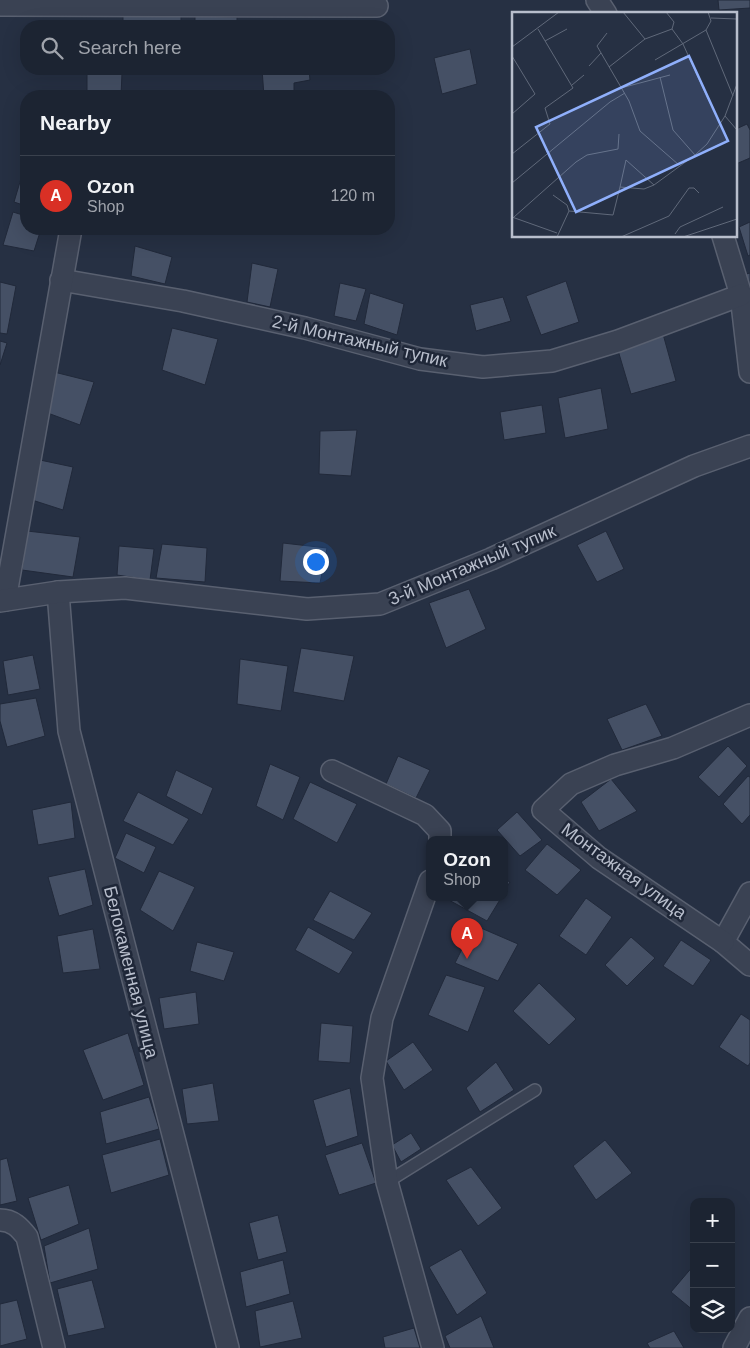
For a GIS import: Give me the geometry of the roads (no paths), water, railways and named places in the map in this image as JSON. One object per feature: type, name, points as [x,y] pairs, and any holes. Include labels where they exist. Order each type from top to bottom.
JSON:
[{"type":"street","points":[[597,0],[605,12]]},
{"type":"street","points":[[0,6],[377,6]]},
{"type":"street","points":[[3,601],[70,235]]},
{"type":"street","points":[[724,238],[741,295],[750,372]]},
{"type":"street","name":"2-й Монтажный тупик","points":[[61,280],[183,301],[296,326],[420,359],[483,367],[552,361],[618,341],[741,295]]},
{"type":"street","name":"3-й Монтажный тупик","points":[[3,601],[58,592],[125,588],[307,608],[380,604],[491,559],[694,466],[750,446]]},
{"type":"street","name":"Белокаменная улица","points":[[58,592],[69,731],[228,1348]]},
{"type":"street","name":"Монтажная улица","points":[[750,715],[674,748],[615,765],[571,784],[543,810],[600,858],[723,942],[750,965]]},
{"type":"street","points":[[332,771],[425,815],[440,831],[440,836]]},
{"type":"street","points":[[426,892],[382,1018],[372,1078],[387,1182],[433,1348]]},
{"type":"street","points":[[723,942],[750,893]]},
{"type":"street","points":[[9,1223],[27,1237],[54,1348]]},
{"type":"street","points":[[734,1348],[750,1318]]},
{"type":"lane","points":[[387,1182],[535,1090]]},
{"type":"place","name":"Ozon","points":[[467,959]]}]
